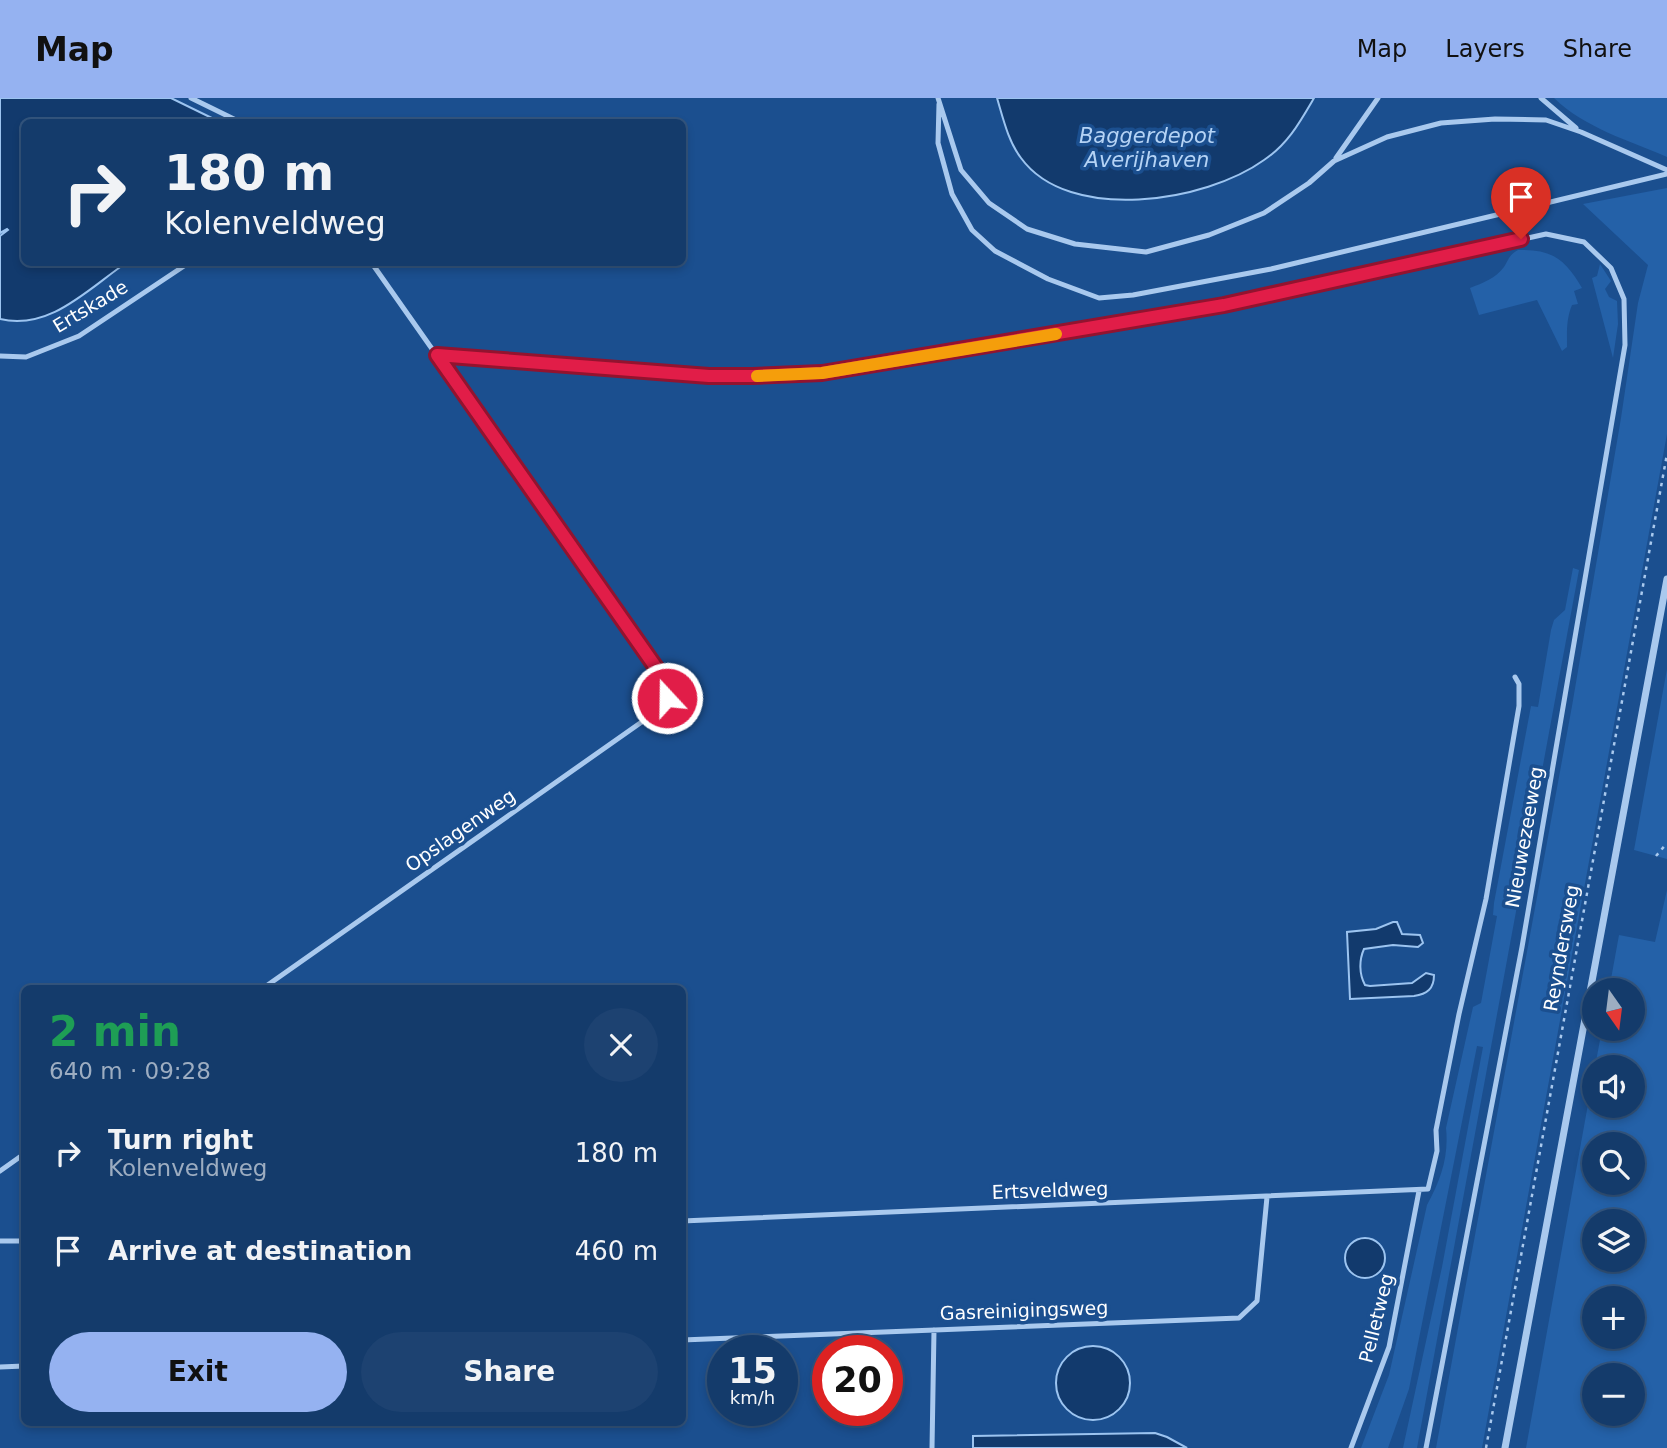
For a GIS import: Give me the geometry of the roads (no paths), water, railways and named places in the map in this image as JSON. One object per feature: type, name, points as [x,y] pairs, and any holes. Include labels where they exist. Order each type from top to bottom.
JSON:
[{"type":"street","name":"Reyndersweg","points":[[1505,1448],[1667,579]]},
{"type":"lane","points":[[191,98],[234,119]]},
{"type":"lane","points":[[939,101],[961,170],[989,203],[1027,229],[1075,244],[1146,252],[1209,235],[1264,214],[1310,183],[1334,161],[1378,98]]},
{"type":"lane","points":[[1541,98],[1581,132]]},
{"type":"lane","points":[[939,101],[938,144],[953,194],[972,230],[995,251],[1048,279],[1100,298],[1133,295],[1270,269],[1667,172]]},
{"type":"lane","points":[[1334,161],[1387,137],[1441,123],[1495,119],[1546,120],[1581,132],[1667,172]]},
{"type":"lane","name":"Nieuwezeeweg","points":[[437,355],[709,376],[822,373],[1224,305],[1546,234],[1584,242],[1611,268],[1624,299],[1625,345],[1521,947],[1426,1448]]},
{"type":"lane","name":"Ertskade","points":[[0,356],[26,358],[79,336],[184,266]]},
{"type":"lane","points":[[374,266],[437,355]]},
{"type":"lane","name":"Opslagenweg","points":[[267,985],[663,707],[667,690],[664,679],[437,355]]},
{"type":"lane","name":"Pelletweg","points":[[1351,1448],[1389,1347],[1419,1191],[1428,1189],[1437,1151],[1436,1130],[1486,899],[1519,706],[1519,684],[1515,677]]},
{"type":"lane","points":[[0,1171],[21,1156]]},
{"type":"lane","name":"Ertsveldweg","points":[[686,1221],[1419,1191]]},
{"type":"lane","name":"Gasreinigingsweg","points":[[686,1340],[1238,1318],[1257,1301],[1267,1197]]},
{"type":"lane","points":[[0,1241],[21,1241]]},
{"type":"lane","points":[[932,1448],[934,1330]]},
{"type":"lane","points":[[0,1367],[21,1366]]},
{"type":"water","points":[[0,98],[171,98],[214,119],[21,119],[21,266],[122,266],[68,305],[36,319],[0,319],[0,236],[8,230],[0,233]]},
{"type":"water","name":"Baggerdepot Averijhaven","points":[[997,98],[1314,98],[1287,140],[1264,160],[1239,175],[1208,187],[1139,200],[1104,199],[1071,192],[1043,179],[1016,151]]},
{"type":"water","points":[[1397,922],[1402,934],[1420,935],[1423,943],[1418,947],[1393,945],[1364,949],[1360,967],[1365,985],[1412,983],[1426,973],[1434,975],[1431,987],[1423,994],[1414,996],[1350,999],[1347,932],[1376,929]]},
{"type":"water","points":[[1365,1238],[1373,1239],[1379,1244],[1384,1250],[1384,1266],[1379,1272],[1373,1277],[1365,1278],[1357,1277],[1351,1272],[1346,1266],[1345,1258],[1346,1250],[1351,1244],[1357,1239]]},
{"type":"water","points":[[1093,1346],[1107,1349],[1119,1357],[1127,1369],[1130,1383],[1127,1397],[1119,1409],[1107,1417],[1093,1420],[1079,1417],[1067,1409],[1059,1397],[1056,1383],[1059,1369],[1067,1357],[1079,1349]]},
{"type":"water","points":[[1155,1433],[1187,1448],[973,1448],[973,1436]]}]
